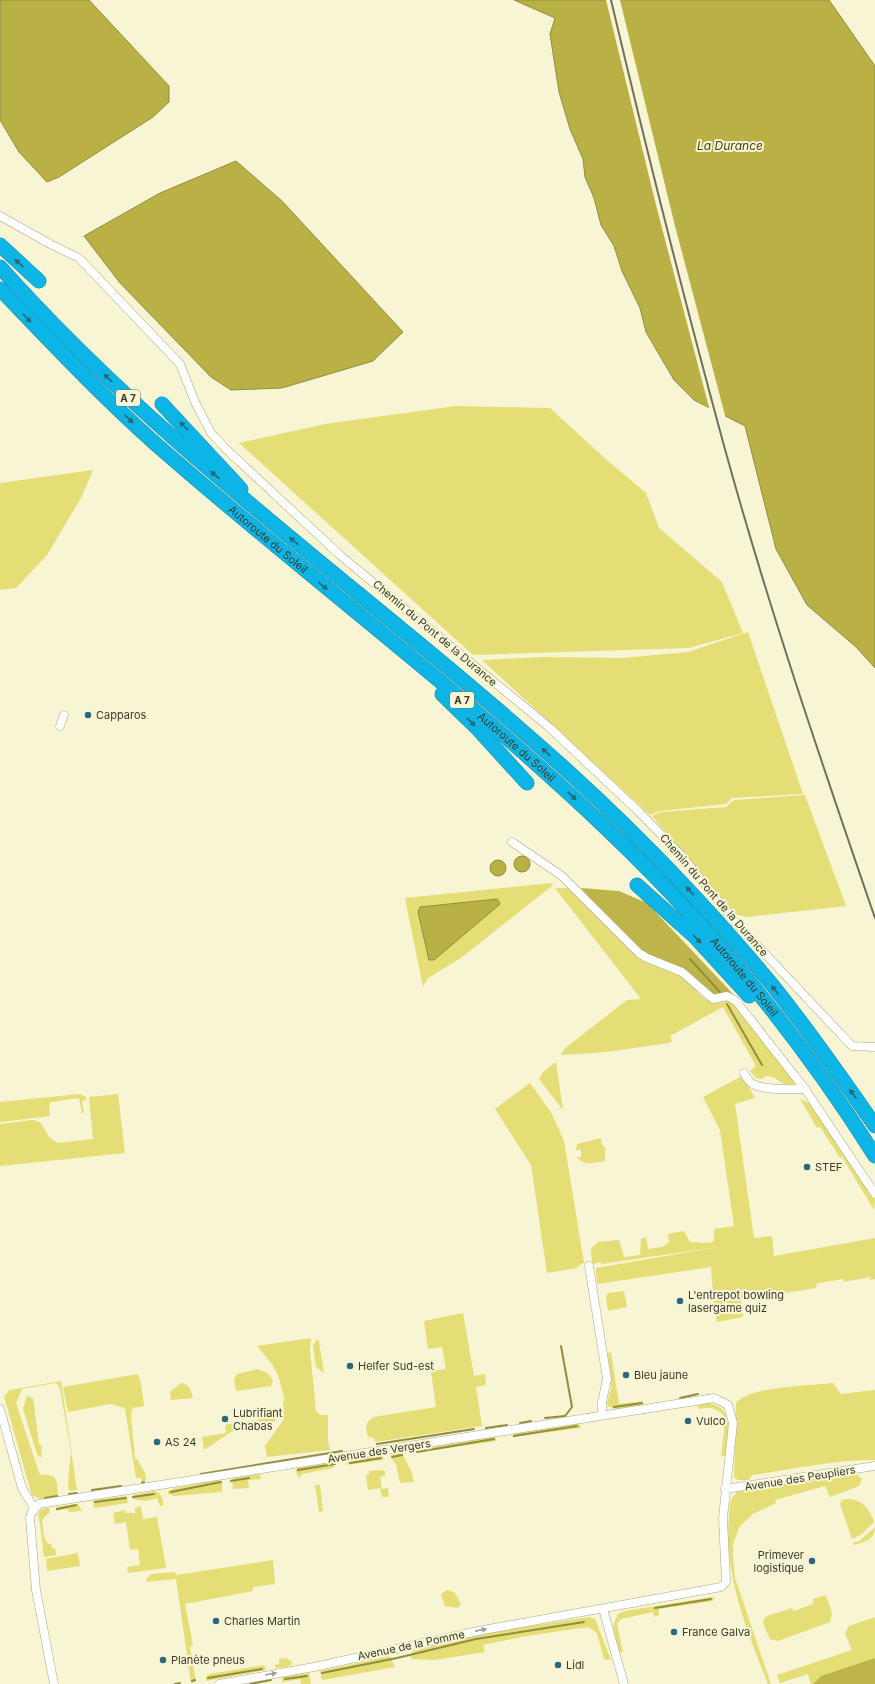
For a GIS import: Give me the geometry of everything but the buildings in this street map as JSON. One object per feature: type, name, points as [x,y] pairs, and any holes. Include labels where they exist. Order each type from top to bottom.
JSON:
[{"type":"highway","points":[[0,245],[39,281]]},
{"type":"highway","name":"Autoroute du Soleil","points":[[0,267],[87,358],[179,445],[502,713],[574,777],[657,857],[701,903],[774,988],[822,1050],[875,1126]]},
{"type":"highway","name":"Autoroute du Soleil","points":[[0,290],[78,370],[170,457],[489,722],[570,795],[643,865],[732,961],[798,1044],[851,1118],[875,1156]]},
{"type":"highway","points":[[162,404],[222,466],[266,518]]},
{"type":"highway","points":[[373,626],[476,727],[527,783]]},
{"type":"highway","points":[[637,885],[696,937],[747,994],[831,1098],[851,1118]]},
{"type":"street","name":"Chemin du Pont de la Durance","points":[[0,216],[50,244],[79,258],[180,364],[195,402],[211,433],[228,451],[341,556],[550,728],[680,854],[737,924],[852,1046],[875,1047]]},
{"type":"street","points":[[60,726],[64,715]]},
{"type":"street","points":[[512,842],[562,876],[639,953],[682,972],[713,999],[727,996],[732,997],[805,1089],[875,1194]]},
{"type":"street","points":[[744,1073],[751,1083],[758,1085],[771,1088],[805,1089]]},
{"type":"street","points":[[589,1266],[607,1379],[602,1402],[602,1415]]},
{"type":"street","name":"Avenue des Vergers","points":[[34,1508],[40,1504],[602,1415],[714,1398],[724,1402]]},
{"type":"street","name":"Avenue de la Pomme","points":[[220,1684],[314,1667],[483,1630],[707,1591],[721,1587],[726,1582],[723,1518],[732,1423],[728,1405],[724,1402]]},
{"type":"street","points":[[0,1409],[22,1488],[34,1508],[30,1518],[36,1590],[54,1684]]},
{"type":"street","name":"Avenue des Peupliers","points":[[725,1489],[875,1466]]},
{"type":"street","points":[[603,1609],[624,1684]]},
{"type":"shaded area","points":[[456,406],[550,408],[609,462],[646,493],[659,528],[722,582],[743,633],[688,648],[473,655],[239,443],[325,424]]},
{"type":"shaded area","points":[[93,470],[81,498],[47,555],[16,588],[0,590],[0,483]]},
{"type":"shaded area","points":[[748,632],[803,794],[732,798],[726,804],[660,811],[650,815],[482,660],[542,657],[622,658],[688,652]]},
{"type":"shaded area","points":[[805,795],[846,906],[747,917],[734,914],[652,816],[661,812],[726,807],[734,800]]},
{"type":"shaded area","points":[[551,883],[553,885],[461,958],[428,978],[423,987],[405,898]],"holes":[[[497,899],[500,903],[434,960],[430,960],[418,912],[420,907]]]},
{"type":"shaded area","points":[[555,888],[570,888],[667,968],[693,983],[698,993],[706,1000],[719,1003],[725,999],[733,1001],[797,1083],[787,1085],[768,1076],[761,1079],[756,1078],[750,1071],[756,1066],[723,1007],[670,1036],[672,1041],[669,1043],[606,1052],[561,1055],[564,1049],[627,1000],[641,999]]},
{"type":"shaded area","points":[[581,888],[619,891],[647,903],[734,995],[726,993],[715,997],[700,985],[642,952],[609,920]]},
{"type":"shaded area","points":[[556,1062],[563,1110],[539,1079],[544,1071]]},
{"type":"shaded area","points":[[742,1076],[755,1098],[735,1104],[754,1238],[772,1236],[774,1256],[875,1238],[875,1279],[870,1280],[870,1277],[844,1282],[844,1279],[817,1283],[816,1288],[741,1300],[743,1317],[717,1322],[714,1308],[711,1267],[597,1284],[596,1268],[718,1247],[601,1264],[601,1262],[592,1264],[591,1248],[598,1242],[619,1240],[624,1257],[640,1255],[641,1239],[646,1237],[648,1249],[662,1247],[669,1242],[668,1234],[684,1231],[690,1242],[710,1243],[714,1241],[714,1229],[734,1226],[720,1130],[703,1097]]},
{"type":"shaded area","points":[[530,1083],[551,1112],[564,1141],[584,1263],[577,1266],[578,1268],[547,1273],[531,1165],[495,1109]]},
{"type":"shaded area","points":[[80,1094],[86,1097],[86,1100],[82,1101],[84,1113],[82,1113],[79,1098],[51,1102],[49,1104],[50,1116],[0,1122],[0,1102]]},
{"type":"shaded area","points":[[118,1094],[125,1153],[0,1166],[0,1124],[33,1120],[41,1123],[49,1137],[57,1143],[93,1139],[89,1097]]},
{"type":"shaded area","points":[[800,1099],[809,1103],[875,1200],[874,1210],[842,1157],[840,1158],[820,1127],[817,1128]]},
{"type":"shaded area","points":[[601,1138],[602,1145],[605,1147],[605,1161],[586,1163],[582,1162],[577,1157],[581,1157],[581,1150],[576,1150],[577,1144]]},
{"type":"shaded area","points":[[624,1291],[627,1307],[608,1311],[606,1297],[608,1293]]},
{"type":"shaded area","points":[[463,1313],[474,1376],[485,1374],[486,1385],[476,1387],[482,1426],[375,1442],[374,1438],[368,1437],[366,1426],[367,1423],[374,1417],[436,1407],[431,1371],[446,1369],[442,1347],[428,1349],[424,1321]]},
{"type":"shaded area","points":[[311,1338],[310,1350],[316,1411],[320,1415],[328,1415],[328,1441],[330,1450],[267,1457],[265,1446],[284,1419],[283,1401],[285,1401],[278,1375],[272,1364],[257,1346]]},
{"type":"shaded area","points":[[318,1339],[324,1373],[316,1367],[313,1345]]},
{"type":"shaded area","points":[[611,1352],[619,1404],[643,1401],[643,1406],[616,1409],[608,1406],[607,1403],[611,1389],[608,1353]]},
{"type":"shaded area","points":[[258,1369],[267,1373],[273,1380],[271,1386],[236,1391],[234,1380],[237,1374]]},
{"type":"shaded area","points":[[138,1374],[144,1406],[133,1408],[131,1414],[135,1459],[137,1459],[145,1473],[146,1479],[142,1484],[141,1478],[136,1478],[125,1408],[110,1404],[68,1412],[63,1387]]},
{"type":"shaded area","points":[[61,1381],[77,1490],[69,1491],[68,1481],[71,1453],[60,1388],[56,1383],[22,1389],[16,1403],[40,1475],[52,1476],[57,1482],[59,1498],[40,1499],[32,1495],[4,1396],[10,1390]]},
{"type":"shaded area","points":[[181,1383],[188,1386],[191,1390],[193,1398],[171,1400],[170,1392]]},
{"type":"shaded area","points":[[833,1383],[841,1394],[875,1390],[875,1460],[829,1463],[752,1475],[749,1480],[738,1480],[734,1477],[736,1403],[743,1397],[767,1390]]},
{"type":"shaded area","points":[[27,1396],[33,1398],[39,1444],[42,1446],[41,1458],[37,1454],[23,1409]]},
{"type":"shaded area","points":[[708,1403],[717,1406],[726,1416],[728,1423],[728,1439],[725,1456],[721,1456],[724,1431],[723,1415],[718,1410],[712,1408],[699,1409],[697,1405]]},
{"type":"shaded area","points":[[278,1417],[272,1423],[267,1425],[251,1428],[242,1426],[242,1422]]},
{"type":"shaded area","points":[[234,1423],[234,1430],[204,1450],[202,1437],[226,1433],[225,1425]]},
{"type":"shaded area","points":[[577,1423],[580,1424],[581,1428],[511,1437],[515,1433]]},
{"type":"shaded area","points":[[495,1437],[497,1441],[414,1453],[418,1449]]},
{"type":"shaded area","points":[[398,1452],[402,1453],[412,1473],[414,1482],[400,1483],[396,1464],[391,1455]]},
{"type":"shaded area","points":[[379,1455],[382,1456],[384,1460],[346,1465],[351,1460]]},
{"type":"shaded area","points":[[336,1462],[333,1468],[302,1474],[299,1478],[296,1472],[297,1468]]},
{"type":"shaded area","points":[[369,1471],[385,1471],[385,1476],[380,1477],[382,1489],[388,1488],[389,1497],[382,1497],[380,1488],[368,1490],[366,1475],[369,1474]]},
{"type":"shaded area","points":[[260,1474],[261,1479],[248,1480],[249,1488],[233,1489],[232,1479]]},
{"type":"shaded area","points":[[856,1474],[862,1479],[859,1486],[830,1497],[825,1486],[775,1500],[776,1503],[753,1514],[740,1526],[733,1544],[735,1578],[771,1684],[768,1684],[736,1594],[729,1548],[728,1524],[731,1499],[737,1492]]},
{"type":"shaded area","points":[[218,1480],[222,1481],[222,1492],[174,1496],[168,1494],[168,1491],[175,1488]]},
{"type":"shaded area","points":[[315,1485],[320,1485],[323,1511],[319,1512]]},
{"type":"shaded area","points":[[155,1491],[162,1497],[163,1506],[160,1506],[157,1498],[145,1501],[133,1499],[133,1495]]},
{"type":"shaded area","points":[[126,1496],[128,1503],[94,1508],[93,1501]]},
{"type":"shaded area","points":[[842,1500],[856,1500],[864,1505],[870,1512],[874,1522],[862,1534],[852,1539],[840,1504]]},
{"type":"shaded area","points":[[78,1504],[82,1511],[69,1512],[68,1509],[56,1511],[56,1507]]},
{"type":"shaded area","points":[[141,1506],[143,1519],[157,1517],[166,1568],[128,1573],[127,1567],[140,1565],[138,1549],[130,1550],[126,1522],[115,1524],[113,1513],[125,1510],[125,1513],[135,1513],[135,1508]]},
{"type":"shaded area","points":[[49,1508],[50,1512],[42,1520],[44,1537],[47,1543],[51,1544],[52,1548],[55,1548],[56,1555],[44,1557],[38,1515],[40,1510]]},
{"type":"shaded area","points":[[875,1527],[875,1531],[871,1538],[854,1545],[853,1543],[859,1541]]},
{"type":"shaded area","points":[[78,1553],[80,1566],[47,1571],[46,1559]]},
{"type":"shaded area","points":[[273,1560],[275,1584],[253,1587],[253,1591],[185,1604],[193,1645],[190,1647],[196,1682],[191,1683],[176,1579],[146,1582],[146,1580],[151,1574],[175,1572],[176,1575]]},
{"type":"shaded area","points":[[447,1590],[454,1592],[459,1600],[461,1605],[457,1608],[445,1606],[441,1594]]},
{"type":"shaded area","points":[[826,1595],[832,1614],[830,1622],[778,1641],[770,1639],[763,1623],[767,1616],[792,1608],[794,1611],[813,1604],[813,1599]]},
{"type":"shaded area","points":[[714,1597],[713,1601],[659,1609],[659,1615],[654,1617],[653,1612],[621,1619],[617,1624],[623,1652],[619,1653],[613,1626],[618,1614],[625,1611]]},
{"type":"shaded area","points":[[589,1617],[595,1619],[611,1660],[604,1659],[597,1633],[588,1627],[526,1636],[483,1645],[485,1652],[434,1660],[411,1659],[411,1653],[414,1651],[469,1636]]},
{"type":"shaded area","points":[[875,1617],[875,1658],[821,1676],[813,1684],[811,1684],[808,1674],[780,1683],[777,1675],[852,1650],[845,1633],[849,1626]]},
{"type":"shaded area","points":[[390,1656],[395,1667],[322,1680],[320,1671]]},
{"type":"shaded area","points":[[287,1658],[292,1662],[291,1665],[276,1668],[274,1665],[279,1664],[279,1659]]},
{"type":"shaded area","points":[[875,1658],[875,1684],[813,1684],[821,1676]]},
{"type":"shaded area","points":[[264,1665],[266,1670],[206,1681],[206,1677],[210,1674]]},
{"type":"shaded area","points":[[309,1673],[311,1684],[301,1684],[300,1679],[282,1682],[282,1676]]},
{"type":"water","points":[[0,0],[89,0],[169,86],[169,102],[153,117],[59,177],[47,182],[19,152],[0,120]]},
{"type":"water","name":"La Durance","points":[[514,0],[829,0],[875,66],[875,668],[856,647],[807,605],[776,549],[745,426],[694,400],[674,380],[646,332],[640,308],[622,271],[614,246],[601,225],[594,198],[585,177],[583,159],[570,129],[559,92],[550,34],[555,18]]},
{"type":"water","points":[[236,161],[282,201],[403,332],[373,361],[282,388],[231,390],[211,377],[120,283],[84,236],[160,193]]},
{"type":"water","points":[[519,856],[525,856],[530,861],[528,870],[525,872],[519,872],[514,867],[514,861]]},
{"type":"water","points":[[498,860],[505,865],[506,868],[501,875],[498,876],[491,871],[490,868],[495,861]]},
{"type":"water","points":[[497,899],[500,903],[499,905],[434,960],[429,960],[418,912],[420,907]]},
{"type":"pier","points":[[606,0],[620,0],[674,222],[726,419],[710,411],[657,209]]},
{"type":"waterway","points":[[690,959],[720,992]]},
{"type":"waterway","points":[[727,1004],[762,1065]]},
{"type":"waterway","points":[[545,1418],[565,1416],[572,1407],[561,1346]]},
{"type":"waterway","points":[[680,1398],[698,1394]]},
{"type":"waterway","points":[[614,1407],[642,1403]]},
{"type":"waterway","points":[[520,1423],[531,1421]]},
{"type":"waterway","points":[[486,1428],[507,1425]]},
{"type":"waterway","points":[[514,1436],[577,1426]]},
{"type":"waterway","points":[[377,1444],[474,1429]]},
{"type":"waterway","points":[[417,1452],[494,1439]]},
{"type":"waterway","points":[[201,1474],[342,1451]]},
{"type":"waterway","points":[[392,1457],[402,1455]]},
{"type":"waterway","points":[[350,1463],[381,1458]]},
{"type":"waterway","points":[[298,1470],[335,1464]]},
{"type":"waterway","points":[[231,1481],[249,1478]]},
{"type":"waterway","points":[[171,1492],[221,1482]]},
{"type":"waterway","points":[[92,1490],[121,1486]]},
{"type":"waterway","points":[[69,1494],[77,1493]]},
{"type":"waterway","points":[[133,1497],[154,1494]]},
{"type":"waterway","points":[[45,1498],[57,1496]]},
{"type":"waterway","points":[[95,1502],[126,1498]]},
{"type":"waterway","points":[[57,1509],[76,1505]]},
{"type":"waterway","points":[[655,1608],[711,1599]]},
{"type":"waterway","points":[[322,1673],[397,1658],[476,1639],[584,1622]]},
{"type":"waterway","points":[[208,1678],[262,1669]]},
{"type":"waterway","points":[[285,1679],[307,1676]]},
{"type":"waterway","points":[[250,1684],[271,1680]]},
{"type":"waterway","points":[[175,1684],[180,1683]]},
{"type":"railway","points":[[611,0],[679,277],[740,502],[795,682],[875,918]]},
{"type":"place","name":"Capparos","points":[[88,715]]},
{"type":"place","name":"STEF","points":[[807,1167]]},
{"type":"place","name":"L'entrepot bowling lasergame quiz","points":[[680,1301]]},
{"type":"place","name":"Helfer Sud-est","points":[[350,1366]]},
{"type":"place","name":"Bleu jaune","points":[[626,1375]]},
{"type":"place","name":"Lubrifiant Chabas","points":[[225,1419]]},
{"type":"place","name":"Vulco","points":[[688,1421]]},
{"type":"place","name":"AS 24","points":[[157,1442]]},
{"type":"place","name":"Primever logistique","points":[[812,1561]]},
{"type":"place","name":"Charles Martin","points":[[216,1621]]},
{"type":"place","name":"France Galva","points":[[674,1632]]},
{"type":"place","name":"Planète pneus","points":[[163,1660]]},
{"type":"place","name":"Lidl","points":[[558,1665]]}]
